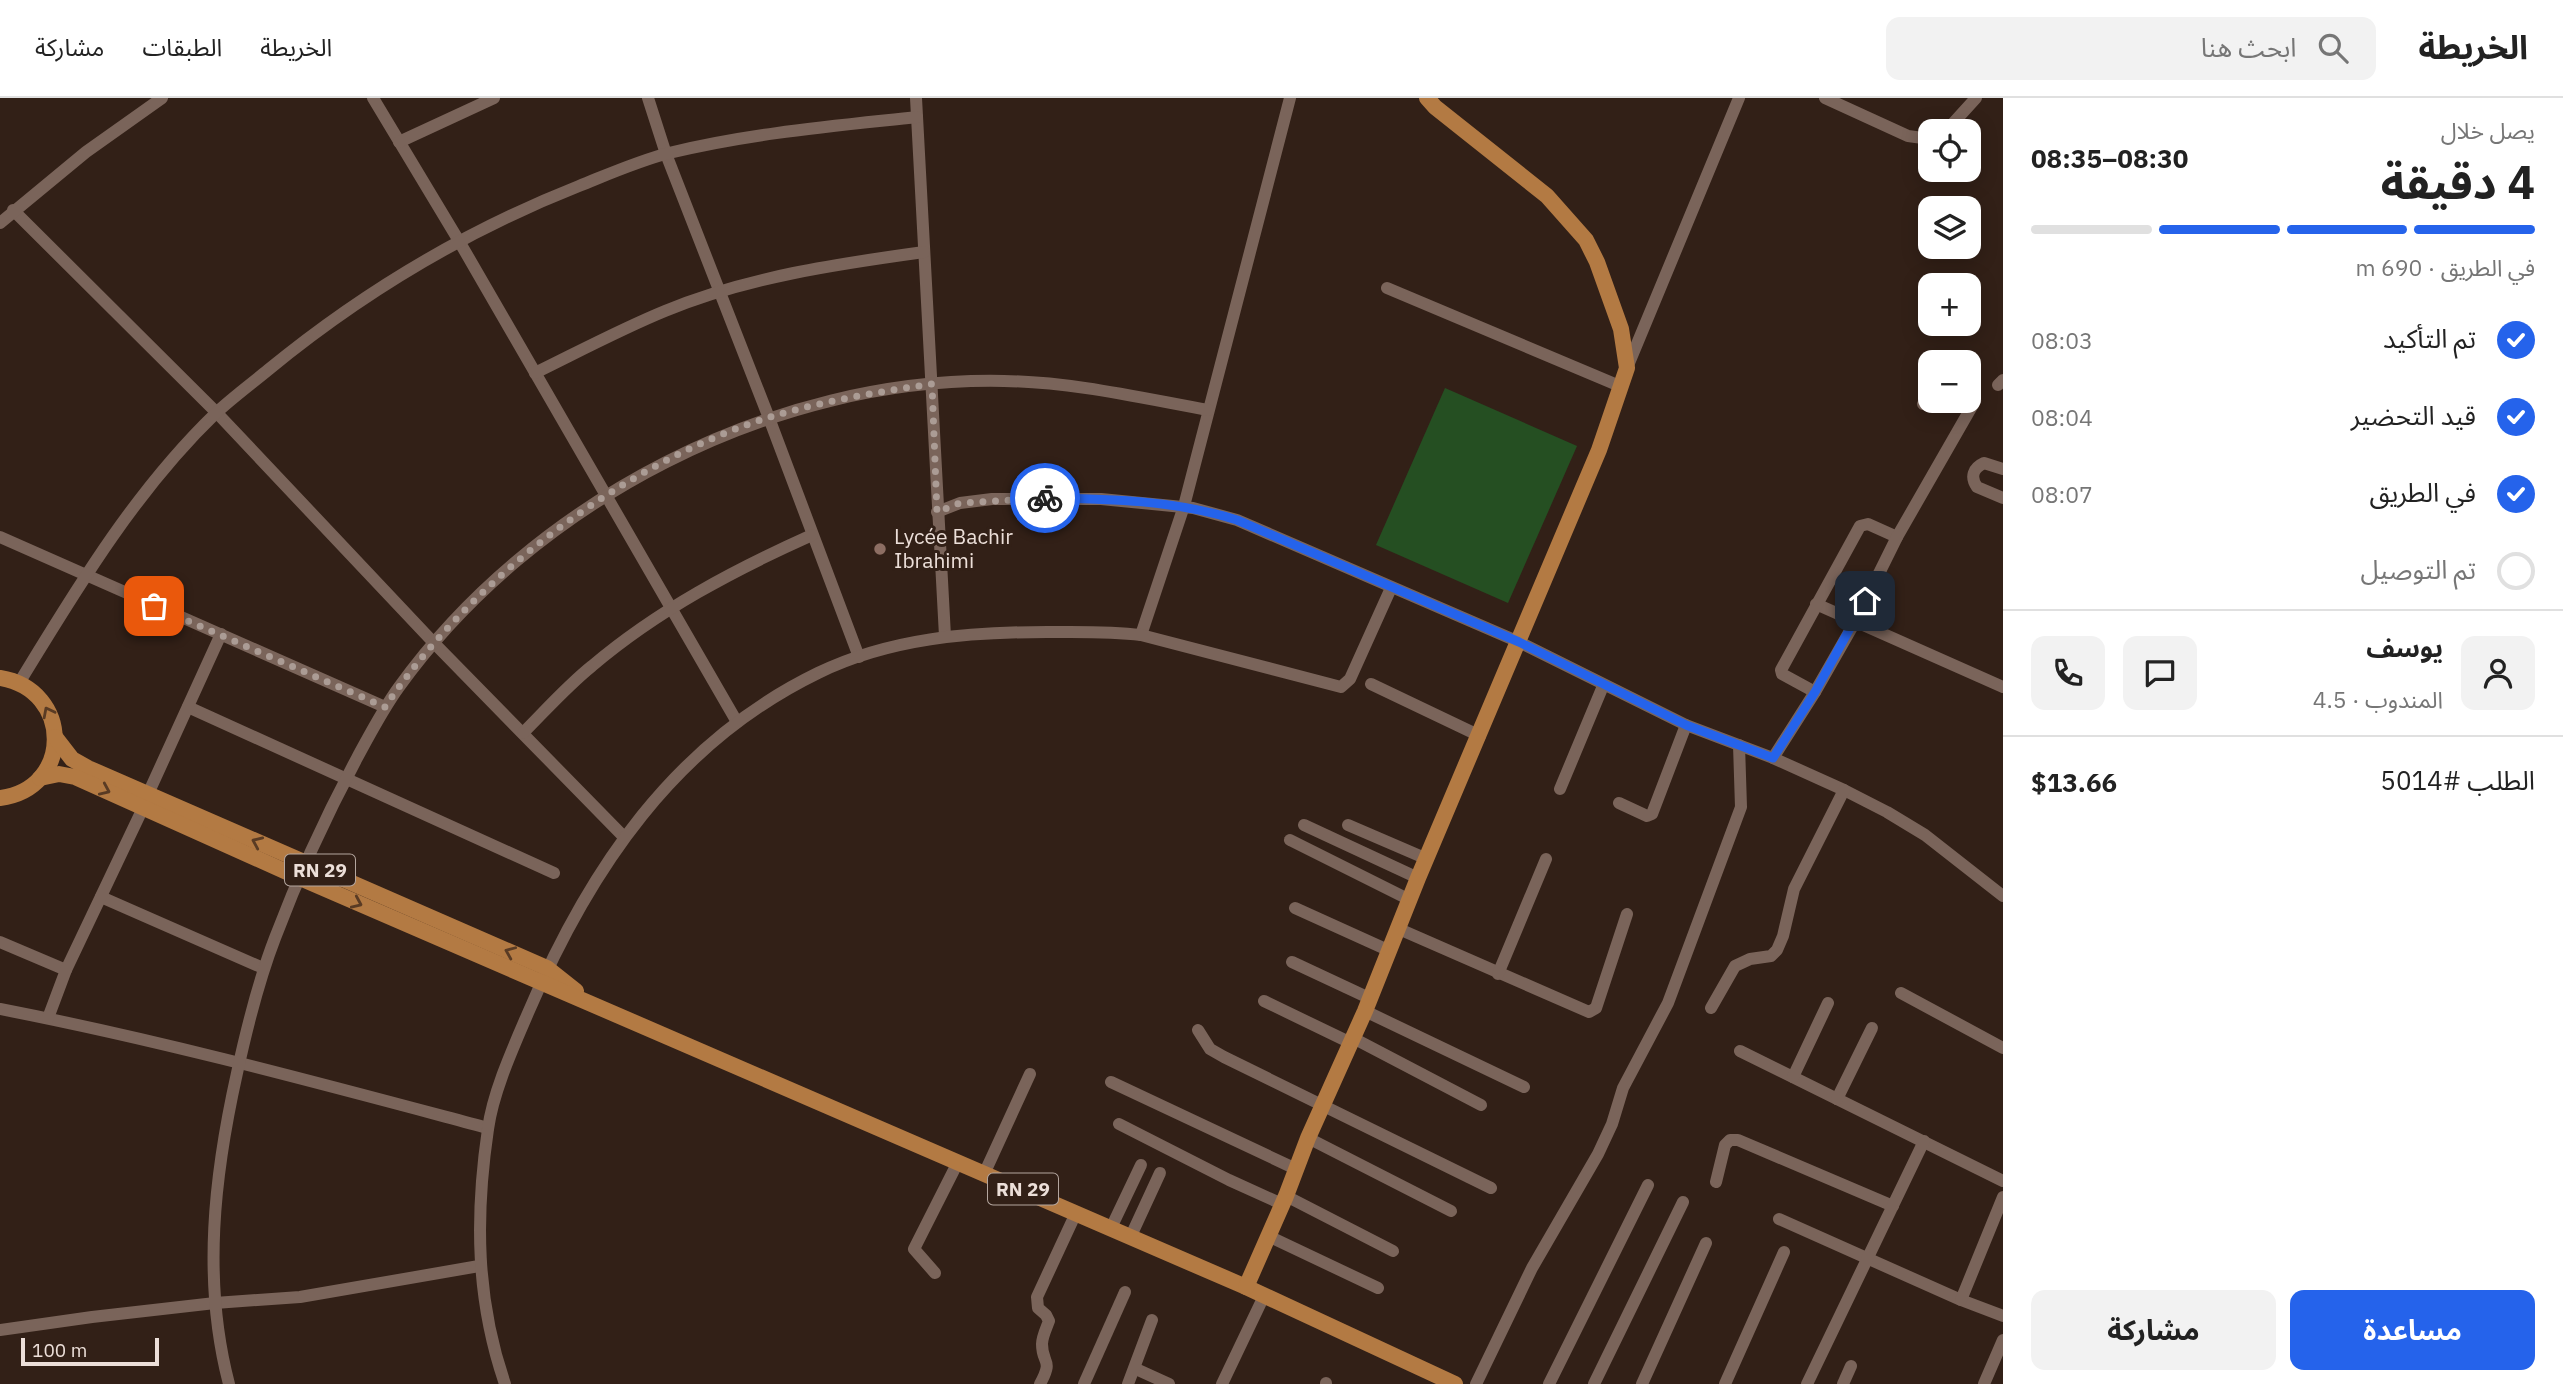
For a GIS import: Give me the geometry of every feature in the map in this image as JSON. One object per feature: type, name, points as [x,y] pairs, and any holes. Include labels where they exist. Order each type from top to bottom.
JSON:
[{"type":"main road","points":[[1246,1287],[1600,450],[1627,368],[1621,328],[1586,240],[1547,196],[1427,98]]},
{"type":"main road","points":[[0,678],[19,683],[43,702],[51,715],[55,737],[53,755],[40,778],[20,793],[0,798]]},
{"type":"main road","name":"RN 29","points":[[55,737],[72,760],[146,801],[544,976],[589,1001],[1246,1287],[1455,1384]]},
{"type":"main road","name":"RN 29","points":[[40,778],[58,774],[75,777],[146,801]]},
{"type":"street","points":[[0,223],[86,152],[162,98]]},
{"type":"street","points":[[373,98],[459,241],[737,722]]},
{"type":"street","points":[[399,142],[494,98]]},
{"type":"street","points":[[648,98],[666,154],[859,657]]},
{"type":"street","points":[[916,98],[945,636]]},
{"type":"street","points":[[1141,635],[1184,506],[1290,98]]},
{"type":"street","points":[[1627,368],[1739,98]]},
{"type":"street","points":[[1825,98],[1908,136],[1918,137]]},
{"type":"street","points":[[1957,119],[1976,98]]},
{"type":"street","points":[[19,683],[84,575],[134,507],[217,413],[347,308],[397,276],[459,241],[558,194],[666,154],[732,139],[802,128],[917,117]]},
{"type":"street","points":[[13,210],[217,413],[434,643],[624,837]]},
{"type":"street","points":[[535,373],[666,310],[720,292],[829,265],[924,251]]},
{"type":"street","points":[[1387,288],[1622,387]]},
{"type":"street","points":[[229,1384],[220,1348],[213,1278],[215,1201],[228,1112],[263,968],[303,871],[346,778],[385,707],[434,643],[509,569],[539,544],[607,496],[679,455],[769,418],[844,398],[932,384],[1001,381],[1063,384],[1208,410]]},
{"type":"street","points":[[1773,758],[1855,622],[1897,537],[1968,413]]},
{"type":"street","points":[[2003,469],[1984,463],[1974,470],[1973,476],[1977,487],[2003,498]]},
{"type":"street","points":[[937,512],[960,503],[1038,498],[1101,499],[1184,506],[1237,520],[1519,642],[1686,725],[1773,758],[1844,790],[1925,835],[2003,896]]},
{"type":"street","points":[[1815,692],[1782,674],[1781,670],[1860,526],[1868,524],[1897,537]]},
{"type":"street","points":[[523,733],[590,667],[671,608],[756,561],[812,535]]},
{"type":"street","points":[[0,537],[385,707]]},
{"type":"street","points":[[505,1384],[489,1324],[480,1266],[478,1221],[488,1128],[517,1038],[567,930],[624,837],[685,767],[737,722],[820,672],[859,657],[945,636],[985,632],[1117,632],[1141,635],[1340,687],[1348,682],[1391,588]]},
{"type":"street","points":[[1816,604],[2003,687]]},
{"type":"street","points":[[48,1018],[66,970],[221,634]]},
{"type":"street","points":[[1371,684],[1480,736]]},
{"type":"street","points":[[1560,789],[1603,686]]},
{"type":"street","points":[[188,707],[554,873]]},
{"type":"street","points":[[1619,803],[1642,815],[1652,814],[1686,725]]},
{"type":"street","points":[[1476,1384],[1532,1268],[1598,1154],[1612,1124],[1623,1088],[1668,1003],[1741,807],[1739,745]]},
{"type":"street","points":[[1711,1008],[1735,966],[1749,959],[1770,956],[1777,950],[1794,889],[1844,790]]},
{"type":"street","points":[[1304,825],[1418,878]]},
{"type":"street","points":[[1348,825],[1427,859]]},
{"type":"street","points":[[1290,840],[1410,900]]},
{"type":"street","points":[[1498,974],[1546,859]]},
{"type":"street","points":[[101,897],[263,968]]},
{"type":"street","points":[[1295,908],[1390,951]]},
{"type":"street","points":[[1399,929],[1589,1012],[1596,1008],[1628,914]]},
{"type":"street","points":[[0,943],[66,970]]},
{"type":"street","points":[[1292,962],[1367,1005],[1524,1087]]},
{"type":"street","points":[[1900,993],[2003,1048]]},
{"type":"street","points":[[1264,1001],[1481,1105]]},
{"type":"street","points":[[1793,1077],[1828,1003]]},
{"type":"street","points":[[0,1009],[240,1062],[488,1128]]},
{"type":"street","points":[[1838,1099],[1872,1028]]},
{"type":"street","points":[[1198,1030],[1210,1049],[1223,1058],[1491,1188]]},
{"type":"street","points":[[1740,1051],[2003,1181]]},
{"type":"street","points":[[985,1172],[1030,1074]]},
{"type":"street","points":[[1111,1082],[1296,1169]]},
{"type":"street","points":[[1119,1124],[1392,1251]]},
{"type":"street","points":[[1308,1138],[1451,1211]]},
{"type":"street","points":[[1716,1182],[1724,1145],[1730,1140],[1738,1140],[1894,1206]]},
{"type":"street","points":[[1807,1384],[1924,1141]]},
{"type":"street","points":[[935,1273],[914,1249],[958,1162]]},
{"type":"street","points":[[1111,1228],[1141,1165]]},
{"type":"street","points":[[1130,1238],[1160,1173]]},
{"type":"street","points":[[1549,1384],[1648,1185]]},
{"type":"street","points":[[1961,1300],[2003,1197]]},
{"type":"street","points":[[1594,1384],[1683,1202]]},
{"type":"street","points":[[1040,1384],[1047,1370],[1048,1362],[1042,1349],[1042,1340],[1049,1321],[1038,1308],[1037,1297],[1076,1213]]},
{"type":"street","points":[[1779,1219],[2003,1316]]},
{"type":"street","points":[[1268,1236],[1378,1288]]},
{"type":"street","points":[[1642,1384],[1706,1243]]},
{"type":"street","points":[[1725,1384],[1784,1252]]},
{"type":"street","points":[[0,1330],[215,1303],[299,1297],[480,1266]]},
{"type":"street","points":[[1084,1384],[1125,1292]]},
{"type":"street","points":[[1222,1384],[1264,1296]]},
{"type":"street","points":[[1128,1384],[1152,1320]]},
{"type":"street","points":[[1984,1384],[2002,1344]]},
{"type":"street","points":[[1843,1384],[1851,1366]]},
{"type":"street","points":[[1136,1368],[1170,1384]]},
{"type":"green space","points":[[1445,388],[1577,446],[1508,603],[1376,545]]},
{"type":"way so far","points":[[154,606],[385,707],[434,643],[469,606],[539,544],[642,475],[679,455],[769,418],[844,398],[932,384],[937,512],[960,503],[992,499],[1045,498]]},
{"type":"place","name":"Lycée Bachir Ibrahimi","points":[[880,549]]},
{"type":"route","points":[[1045,498],[1174,505],[1237,520],[1519,642],[1686,725],[1773,758],[1815,692],[1865,601]]}]
